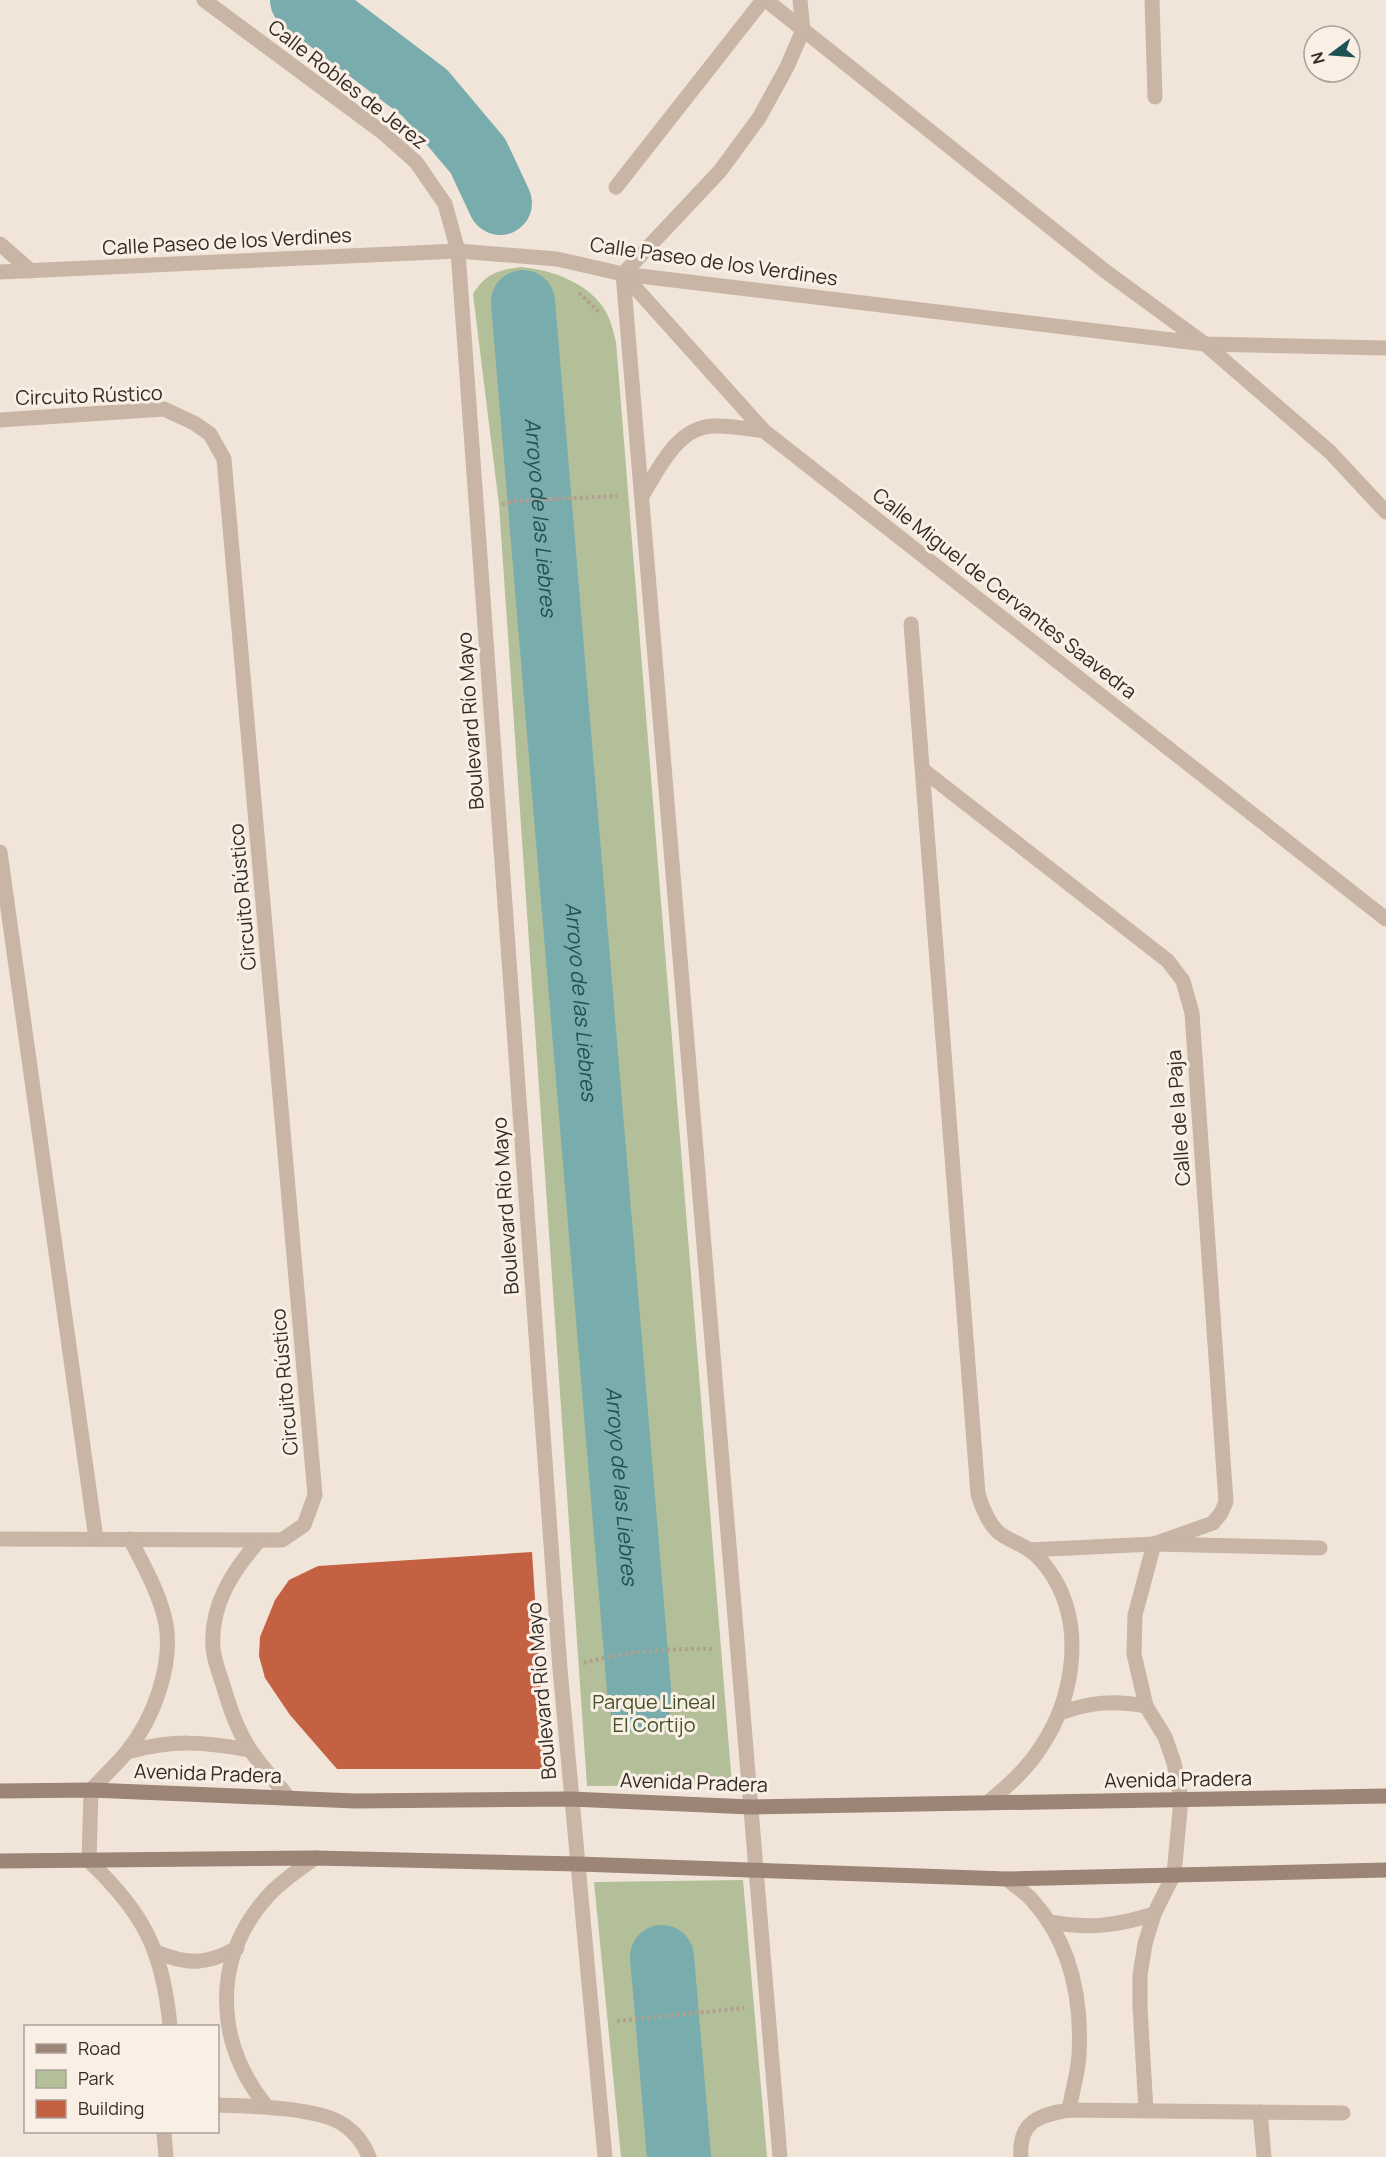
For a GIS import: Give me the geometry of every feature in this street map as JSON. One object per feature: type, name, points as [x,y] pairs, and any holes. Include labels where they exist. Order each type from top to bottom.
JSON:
[{"type":"street","name":"Calle Robles de Jerez","points":[[204,0],[382,132],[416,162],[445,204],[458,251]]},
{"type":"street","points":[[616,187],[764,0],[1105,271],[1205,344],[1330,452],[1386,512]]},
{"type":"street","points":[[780,2157],[623,274],[720,171],[759,118],[788,67],[803,30],[800,0]]},
{"type":"street","points":[[1152,0],[1155,97]]},
{"type":"street","points":[[0,244],[32,271]]},
{"type":"street","name":"Calle Paseo de los Verdines","points":[[0,272],[458,251],[557,259],[623,274],[1205,344],[1386,348]]},
{"type":"street","name":"Boulevard Río Mayo","points":[[458,251],[557,1634],[605,2157]]},
{"type":"street","name":"Calle Miguel de Cervantes Saavedra","points":[[623,274],[764,431],[1386,919]]},
{"type":"street","name":"Circuito Rústico","points":[[0,420],[164,409],[194,423],[210,434],[225,459],[315,1495],[304,1525],[282,1540],[0,1539]]},
{"type":"street","points":[[642,496],[667,456],[685,435],[711,426],[764,431]]},
{"type":"street","points":[[910,624],[978,1494],[985,1514],[998,1532],[1029,1550],[1048,1568],[1061,1590],[1072,1641],[1070,1673],[1059,1713],[1041,1747],[1017,1778],[987,1803]]},
{"type":"street","name":"Calle de la Paja","points":[[923,770],[1168,961],[1183,981],[1192,1012],[1226,1502],[1214,1523],[1155,1544]]},
{"type":"street","points":[[0,852],[96,1539]]},
{"type":"street","points":[[130,1539],[157,1594],[166,1624],[168,1653],[159,1688],[146,1721],[127,1752],[91,1790],[89,1861],[117,1887],[139,1918],[156,1952],[166,1988],[170,2025]]},
{"type":"street","points":[[259,1541],[239,1563],[224,1590],[215,1618],[213,1648],[227,1700],[237,1725],[250,1749],[288,1797]]},
{"type":"street","points":[[1146,2111],[1140,1975],[1145,1944],[1154,1914],[1174,1874],[1181,1800],[1174,1763],[1165,1737],[1146,1706],[1139,1683],[1134,1643],[1136,1615],[1155,1544]]},
{"type":"street","name":"Calle de la Paja","points":[[1029,1550],[1155,1544],[1320,1548]]},
{"type":"street","points":[[1059,1713],[1102,1702],[1124,1702],[1146,1706]]},
{"type":"street","points":[[127,1752],[156,1744],[187,1742],[250,1749]]},
{"type":"street","name":"Avenida Pradera","points":[[0,1791],[91,1790],[355,1801],[571,1799],[750,1807],[1386,1796]]},
{"type":"street","points":[[266,2106],[252,2089],[241,2069],[230,2037],[225,2005],[231,1966],[250,1920],[268,1896],[287,1878],[315,1858]]},
{"type":"street","points":[[0,1861],[315,1858],[755,1869],[1007,1879],[1386,1870]]},
{"type":"street","points":[[1007,1879],[1030,1899],[1050,1922],[1071,1969],[1078,2003],[1079,2057],[1069,2110]]},
{"type":"street","points":[[1050,1922],[1076,1927],[1103,1927],[1154,1914]]},
{"type":"street","points":[[156,1952],[176,1960],[198,1963],[218,1958],[237,1948]]},
{"type":"street","points":[[219,2106],[266,2106],[330,2117],[354,2133],[365,2146],[369,2157]]},
{"type":"street","points":[[1021,2157],[1020,2145],[1029,2126],[1042,2115],[1069,2110],[1343,2113]]},
{"type":"street","points":[[1260,2112],[1264,2157]]},
{"type":"street","points":[[164,2133],[166,2157]]},
{"type":"path","points":[[574,289],[598,310],[603,320]]},
{"type":"path","points":[[499,505],[515,501],[604,496]]},
{"type":"path","points":[[602,1657],[696,1649]]},
{"type":"path","points":[[627,2020],[732,2009]]},
{"type":"green space","name":"Parque Lineal El Cortijo","points":[[521,267],[555,274],[587,290],[605,311],[616,342],[732,1785],[587,1786],[499,505],[473,294],[483,281],[493,274]]},
{"type":"green space","points":[[743,1880],[767,2157],[621,2157],[594,1882]]},
{"type":"building","points":[[532,1552],[546,1769],[337,1769],[290,1715],[265,1678],[259,1656],[260,1637],[275,1600],[289,1580],[318,1566]]},
{"type":"waterway","name":"Arroyo de las Liebres","points":[[302,0],[425,93],[478,156],[500,203]]},
{"type":"waterway","name":"Arroyo de las Liebres","points":[[523,302],[640,1701]]},
{"type":"waterway","name":"Arroyo de las Liebres","points":[[662,1957],[679,2157]]}]
